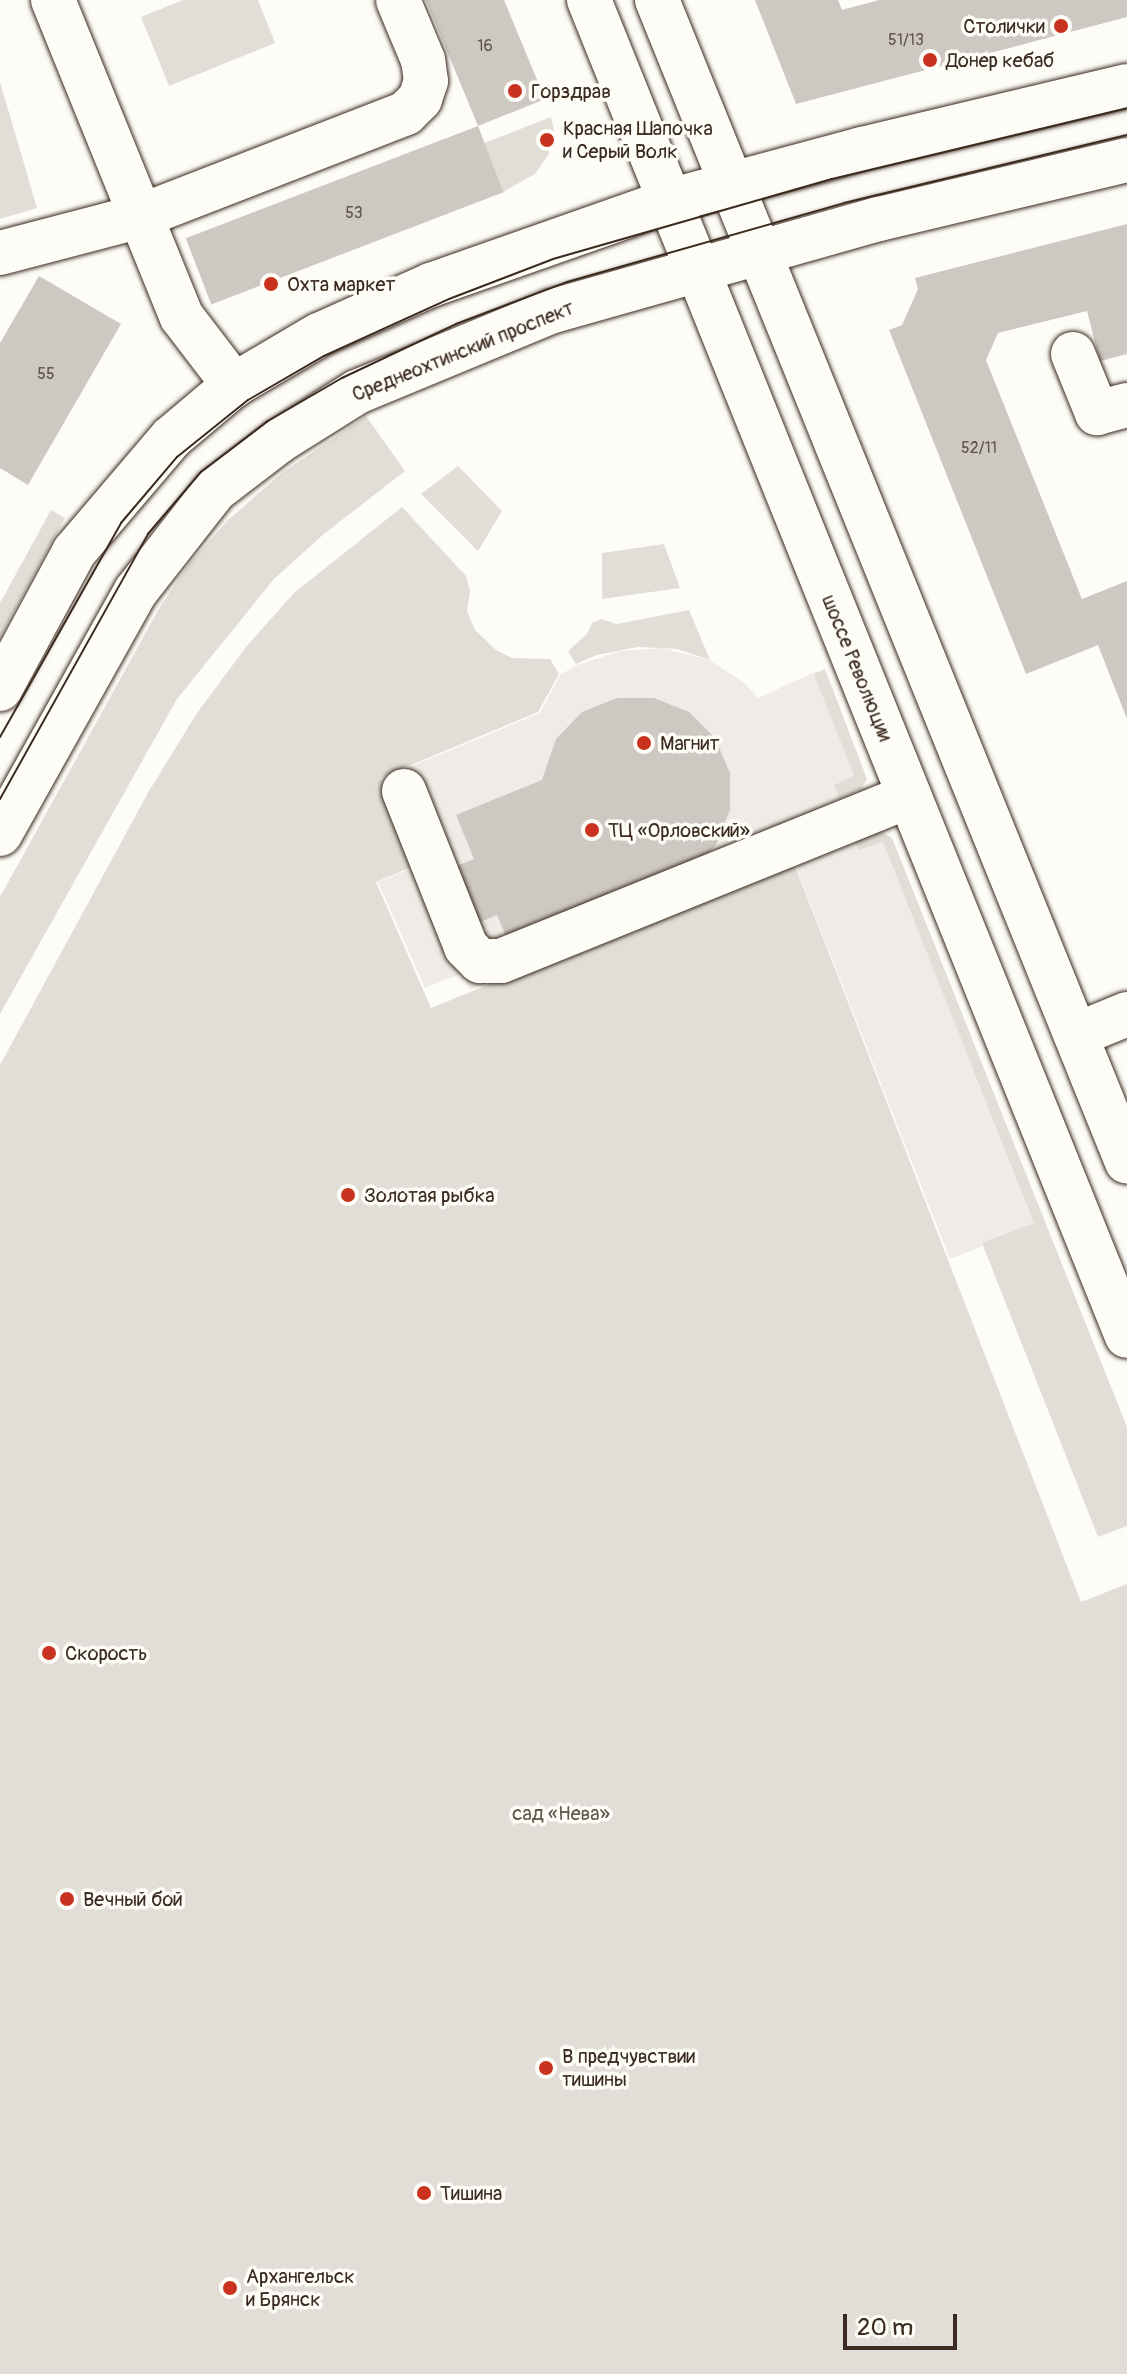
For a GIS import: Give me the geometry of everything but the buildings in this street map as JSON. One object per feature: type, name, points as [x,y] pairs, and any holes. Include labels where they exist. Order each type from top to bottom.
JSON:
[{"type":"main road","points":[[53,0],[182,317],[234,385]]},
{"type":"main road","points":[[0,253],[141,216],[406,113],[420,99],[426,81],[423,60],[398,0]]},
{"type":"main road","name":"шоссе Революции","points":[[589,0],[1127,1336]]},
{"type":"main road","points":[[657,0],[1127,1162]]},
{"type":"main road","points":[[0,689],[74,552],[171,438],[234,385],[319,335],[431,285],[669,201],[732,183],[1125,94]]},
{"type":"main road","name":"Среднеохтинский проспект","points":[[0,834],[136,591],[215,490],[279,441],[357,392],[553,311],[759,251],[1127,160]]},
{"type":"main road","points":[[1073,354],[1097,413],[1127,405]]},
{"type":"main road","points":[[404,791],[466,947],[480,961],[501,961],[909,796]]},
{"type":"main road","points":[[1076,1035],[1127,1014]]},
{"type":"shaded area","points":[[662,648],[709,660],[743,682],[758,698],[817,671],[1040,1224],[950,1259],[792,857],[470,990],[463,973],[425,988],[378,882],[417,866],[381,779],[540,713],[560,675],[577,665],[620,651]]},
{"type":"green space","points":[[183,0],[258,0],[275,43],[169,86],[141,17]]},
{"type":"green space","points":[[0,82],[37,208],[0,219]]},
{"type":"green space","points":[[551,117],[555,135],[548,155],[535,174],[503,192],[484,143]]},
{"type":"green space","points":[[366,416],[405,471],[325,533],[274,579],[177,699],[0,1014],[0,897],[160,607],[189,564],[228,520],[282,473]]},
{"type":"green space","points":[[458,466],[502,511],[478,551],[421,494]]},
{"type":"green space","name":"сад «Нева»","points":[[402,507],[466,576],[470,591],[467,611],[475,630],[496,650],[512,658],[550,659],[559,674],[538,712],[380,778],[414,866],[376,882],[431,1008],[793,861],[1081,1602],[1127,1584],[1127,2374],[0,2374],[0,1065],[149,791],[197,713],[246,647],[294,593]]},
{"type":"green space","points":[[51,510],[65,518],[0,637],[0,603]]},
{"type":"green space","points":[[664,544],[680,588],[602,599],[602,553]]},
{"type":"green space","points":[[689,610],[710,660],[677,649],[638,647],[597,655],[576,664],[568,651],[587,634],[592,623],[601,619],[617,624]]},
{"type":"green space","points":[[825,669],[867,779],[861,789],[839,798],[834,785],[854,776],[814,674]]},
{"type":"green space","points":[[880,831],[892,838],[1127,1427],[1127,1526],[1098,1537],[982,1243],[1034,1223],[883,842],[859,850],[854,841]]},
{"type":"tram line","points":[[0,737],[121,523],[177,457],[248,400],[324,356],[449,299],[553,259],[832,179],[1127,108]]},
{"type":"tram line","points":[[0,799],[148,534],[201,472],[268,421],[342,378],[456,324],[567,282],[844,203],[1127,135]]},
{"type":"place","name":"Столички","points":[[1061,26]]},
{"type":"place","name":"Донер кебаб","points":[[930,60]]},
{"type":"place","name":"Горздрав","points":[[515,91]]},
{"type":"place","name":"Красная Шапочка и Серый Волк","points":[[547,140]]},
{"type":"place","name":"Охта маркет","points":[[271,284]]},
{"type":"place","name":"Магнит","points":[[644,743]]},
{"type":"place","name":"ТЦ «Орловский»","points":[[592,830]]},
{"type":"place","name":"Золотая рыбка","points":[[348,1195]]},
{"type":"place","name":"Скорость","points":[[49,1653]]},
{"type":"place","name":"Вечный бой","points":[[67,1899]]},
{"type":"place","name":"В предчувствии тишины","points":[[546,2068]]},
{"type":"place","name":"Тишина","points":[[424,2193]]},
{"type":"place","name":"Архангельск и Брянск","points":[[230,2288]]}]
